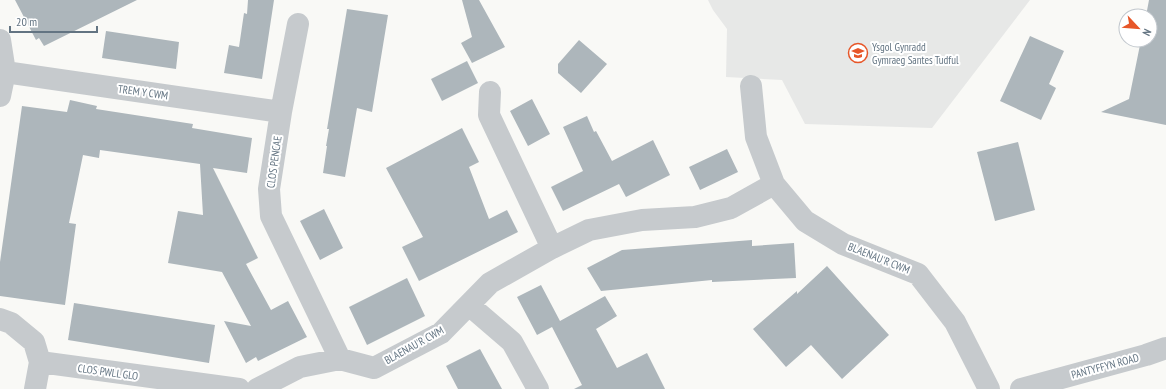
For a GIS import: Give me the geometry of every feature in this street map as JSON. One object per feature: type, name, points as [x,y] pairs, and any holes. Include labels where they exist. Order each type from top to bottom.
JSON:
[{"type":"street","name":"CLOS PENCAE","points":[[298,24],[281,112],[269,189],[271,216],[340,359]]},
{"type":"street","points":[[0,40],[5,72],[0,96]]},
{"type":"street","name":"TREM Y CWM","points":[[5,72],[281,112]]},
{"type":"street","name":"BLAENAU'R CWM","points":[[751,86],[756,137],[774,184],[805,221],[843,244],[918,274],[955,322],[989,389]]},
{"type":"street","points":[[490,92],[489,115],[552,248]]},
{"type":"street","name":"BLAENAU'R CWM","points":[[257,389],[300,367],[340,359],[374,368],[441,333],[490,283],[552,248],[589,230],[642,220],[695,217],[731,208],[774,184]]},
{"type":"street","points":[[470,305],[512,342],[538,389]]},
{"type":"street","points":[[0,319],[11,322],[34,342],[40,362],[35,389]]},
{"type":"street","name":"PANTYFFYN ROAD","points":[[1021,389],[1146,355],[1166,348]]},
{"type":"street","name":"CLOS PWLL GLO","points":[[40,362],[239,389]]},
{"type":"shaded area","name":"Ysgol Gynradd Gymraeg Santes Tudful","points":[[708,0],[1030,0],[932,128],[805,124],[782,80],[726,77],[727,29],[713,10]]},
{"type":"building","points":[[15,0],[137,0],[44,46],[39,38],[36,40]]},
{"type":"building","points":[[248,0],[274,0],[262,79],[224,73],[229,45],[239,47],[244,13],[247,14]]},
{"type":"building","points":[[462,0],[479,0],[505,47],[472,63],[461,43],[472,37]]},
{"type":"building","points":[[1149,0],[1166,0],[1166,125],[1101,112],[1129,99],[1139,48],[1158,48],[1158,8],[1148,8]]},
{"type":"building","points":[[347,9],[388,15],[372,112],[357,108],[345,177],[323,173],[329,129],[327,129]]},
{"type":"building","points":[[106,31],[179,42],[176,69],[102,58]]},
{"type":"building","points":[[1030,36],[1064,51],[1049,84],[1056,88],[1041,120],[1000,101]]},
{"type":"building","points":[[579,40],[607,64],[581,93],[558,73],[558,64]]},
{"type":"building","points":[[467,61],[478,83],[442,101],[431,79]]},
{"type":"building","points":[[532,99],[550,134],[528,146],[510,111]]},
{"type":"building","points":[[70,100],[97,106],[96,109],[193,124],[192,128],[252,138],[247,173],[213,168],[258,258],[246,264],[271,310],[288,301],[307,337],[258,361],[256,357],[246,363],[224,321],[251,326],[222,272],[168,263],[178,211],[203,215],[200,164],[100,150],[99,158],[83,155],[69,223],[76,224],[65,305],[0,296],[0,262],[22,106],[67,112]]},
{"type":"building","points":[[587,116],[594,132],[596,131],[612,161],[653,140],[670,175],[626,197],[619,184],[563,211],[551,187],[583,171],[563,127]]},
{"type":"building","points":[[462,128],[479,162],[469,167],[489,219],[507,210],[518,232],[419,281],[402,247],[423,237],[386,168]]},
{"type":"building","points":[[1018,142],[1035,210],[995,221],[977,152]]},
{"type":"building","points":[[727,149],[738,172],[700,190],[689,167]]},
{"type":"building","points":[[324,209],[343,248],[320,260],[300,221]]},
{"type":"building","points":[[752,240],[752,246],[794,243],[796,278],[712,282],[712,280],[601,291],[587,268],[622,250]]},
{"type":"building","points":[[827,266],[889,335],[842,379],[811,345],[786,367],[753,329],[797,291],[797,294]]},
{"type":"building","points":[[407,278],[425,316],[367,345],[349,307]]},
{"type":"building","points":[[541,285],[560,321],[605,296],[617,316],[596,329],[617,368],[647,353],[665,389],[574,389],[582,385],[552,327],[537,335],[517,297]]},
{"type":"building","points":[[74,303],[215,325],[209,363],[68,340]]},
{"type":"building","points":[[480,349],[502,389],[458,389],[446,366]]},
{"type":"place","name":"Ysgol Gynradd Gymraeg Santes Tudful","points":[[858,53]]}]
